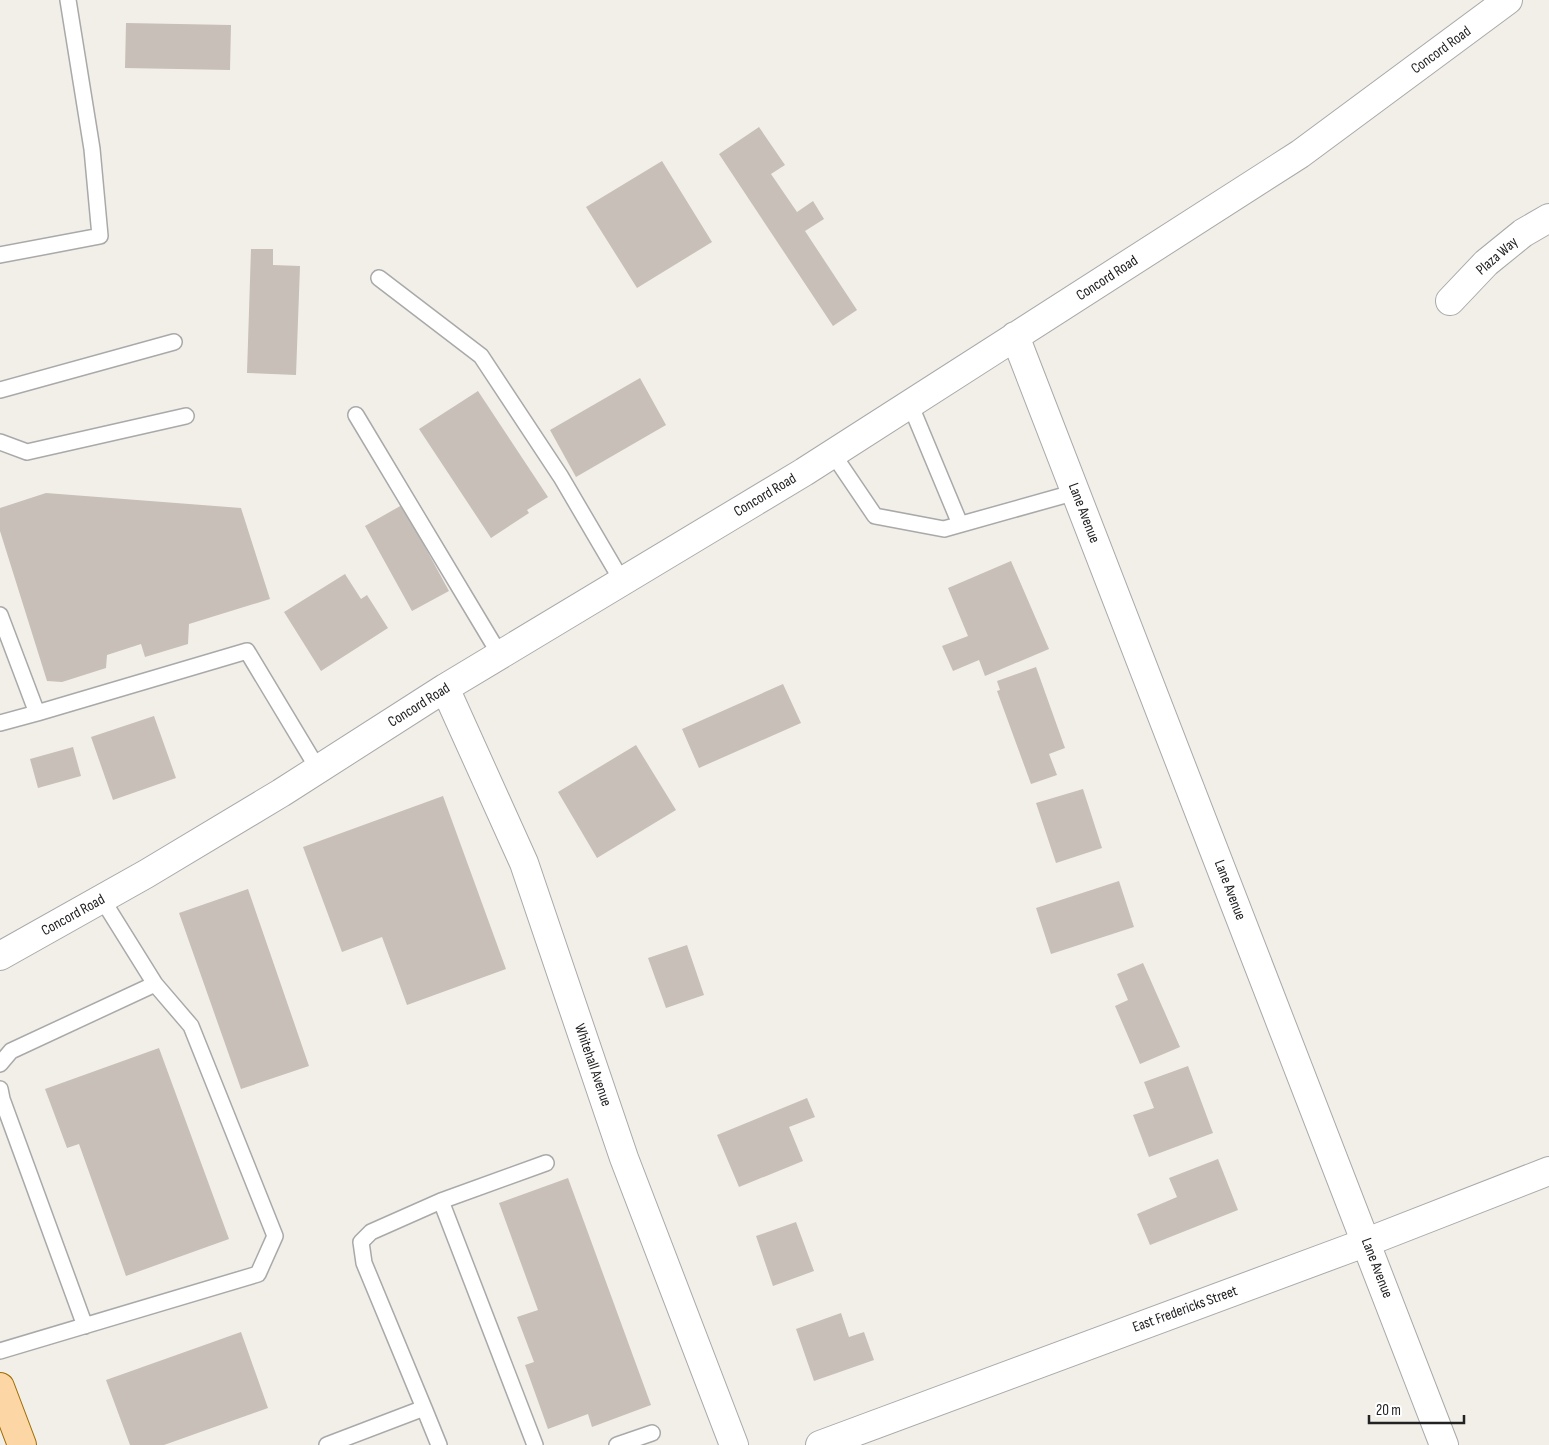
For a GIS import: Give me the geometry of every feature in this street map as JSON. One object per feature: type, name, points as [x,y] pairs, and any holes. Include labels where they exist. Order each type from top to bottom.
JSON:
[{"type":"main road","points":[[0,1387],[12,1436]]},
{"type":"street","name":"Concord Road","points":[[0,956],[146,874],[318,769],[445,688],[833,454],[1300,154],[1508,0]]},
{"type":"street","name":"Plaza Way","points":[[1450,301],[1486,263],[1523,233],[1549,218]]},
{"type":"street","name":"Lane Avenue","points":[[1015,336],[1444,1445]]},
{"type":"street","name":"Whitehall Avenue","points":[[445,688],[524,863],[624,1158],[734,1445]]},
{"type":"street","name":"East Fredericks Street","points":[[820,1445],[1367,1242],[1549,1171]]},
{"type":"lane","points":[[0,255],[100,236],[92,149],[68,0]]},
{"type":"lane","points":[[379,278],[481,356],[561,477],[622,581]]},
{"type":"lane","points":[[0,390],[174,342]]},
{"type":"lane","points":[[910,404],[960,524]]},
{"type":"lane","points":[[0,442],[27,452],[186,416]]},
{"type":"lane","points":[[356,416],[500,655]]},
{"type":"lane","points":[[833,454],[875,516],[944,529],[1076,492]]},
{"type":"lane","points":[[2,625],[37,713]]},
{"type":"lane","points":[[0,723],[247,651],[318,769]]},
{"type":"lane","points":[[0,1351],[258,1274],[275,1236],[191,1026],[155,984],[102,899]]},
{"type":"lane","points":[[0,1064],[11,1051],[155,984]]},
{"type":"lane","points":[[0,1089],[5,1108],[85,1326]]},
{"type":"lane","points":[[439,1445],[364,1263],[361,1242],[371,1232],[441,1201],[546,1163]]},
{"type":"lane","points":[[441,1201],[535,1445]]},
{"type":"lane","points":[[327,1445],[424,1408]]},
{"type":"lane","points":[[617,1445],[652,1433]]},
{"type":"building","points":[[126,23],[231,25],[230,70],[125,68]]},
{"type":"building","points":[[759,127],[785,165],[771,174],[797,212],[813,201],[824,219],[805,231],[857,310],[833,326],[719,154]]},
{"type":"building","points":[[662,161],[712,242],[637,288],[586,207]]},
{"type":"building","points":[[251,249],[273,249],[273,265],[300,266],[296,375],[247,373]]},
{"type":"building","points":[[640,378],[666,425],[576,477],[550,430]]},
{"type":"building","points":[[478,391],[548,497],[527,510],[529,513],[491,538],[419,429]]},
{"type":"building","points":[[46,493],[241,508],[270,599],[189,624],[188,644],[145,657],[141,644],[107,655],[106,668],[62,682],[47,681],[0,531],[0,508]]},
{"type":"building","points":[[402,505],[449,591],[412,611],[365,526]]},
{"type":"building","points":[[1011,561],[1049,649],[985,676],[979,660],[953,671],[942,646],[968,636],[948,588]]},
{"type":"building","points":[[345,574],[361,599],[367,595],[388,628],[321,671],[284,612]]},
{"type":"building","points":[[1036,667],[1065,748],[1049,754],[1057,775],[1031,784],[997,691],[1000,690],[997,681]]},
{"type":"building","points":[[783,684],[801,723],[699,768],[682,729]]},
{"type":"building","points":[[154,716],[176,778],[113,800],[91,737]]},
{"type":"building","points":[[636,745],[676,810],[597,858],[558,792]]},
{"type":"building","points":[[73,747],[81,776],[38,788],[30,759]]},
{"type":"building","points":[[1083,789],[1102,848],[1056,863],[1036,803]]},
{"type":"building","points":[[443,796],[506,969],[407,1005],[382,937],[342,952],[303,847]]},
{"type":"building","points":[[1119,881],[1134,927],[1051,954],[1036,908]]},
{"type":"building","points":[[248,889],[309,1066],[241,1089],[179,913]]},
{"type":"building","points":[[687,945],[704,995],[666,1008],[648,958]]},
{"type":"building","points":[[1143,963],[1180,1047],[1140,1064],[1115,1006],[1128,1000],[1117,974]]},
{"type":"building","points":[[159,1048],[229,1239],[126,1276],[79,1144],[67,1148],[45,1089]]},
{"type":"building","points":[[1188,1066],[1213,1133],[1149,1157],[1133,1115],[1154,1108],[1144,1082]]},
{"type":"building","points":[[807,1098],[815,1117],[789,1127],[803,1161],[739,1187],[717,1135]]},
{"type":"building","points":[[1218,1159],[1238,1210],[1150,1245],[1137,1214],[1177,1197],[1169,1178]]},
{"type":"building","points":[[568,1178],[651,1405],[592,1427],[588,1414],[548,1429],[525,1365],[534,1362],[517,1317],[538,1310],[499,1203]]},
{"type":"building","points":[[796,1222],[814,1271],[773,1286],[756,1236]]},
{"type":"building","points":[[841,1313],[849,1337],[864,1332],[874,1360],[814,1381],[796,1329]]},
{"type":"building","points":[[241,1332],[268,1408],[164,1445],[130,1445],[106,1380]]}]
